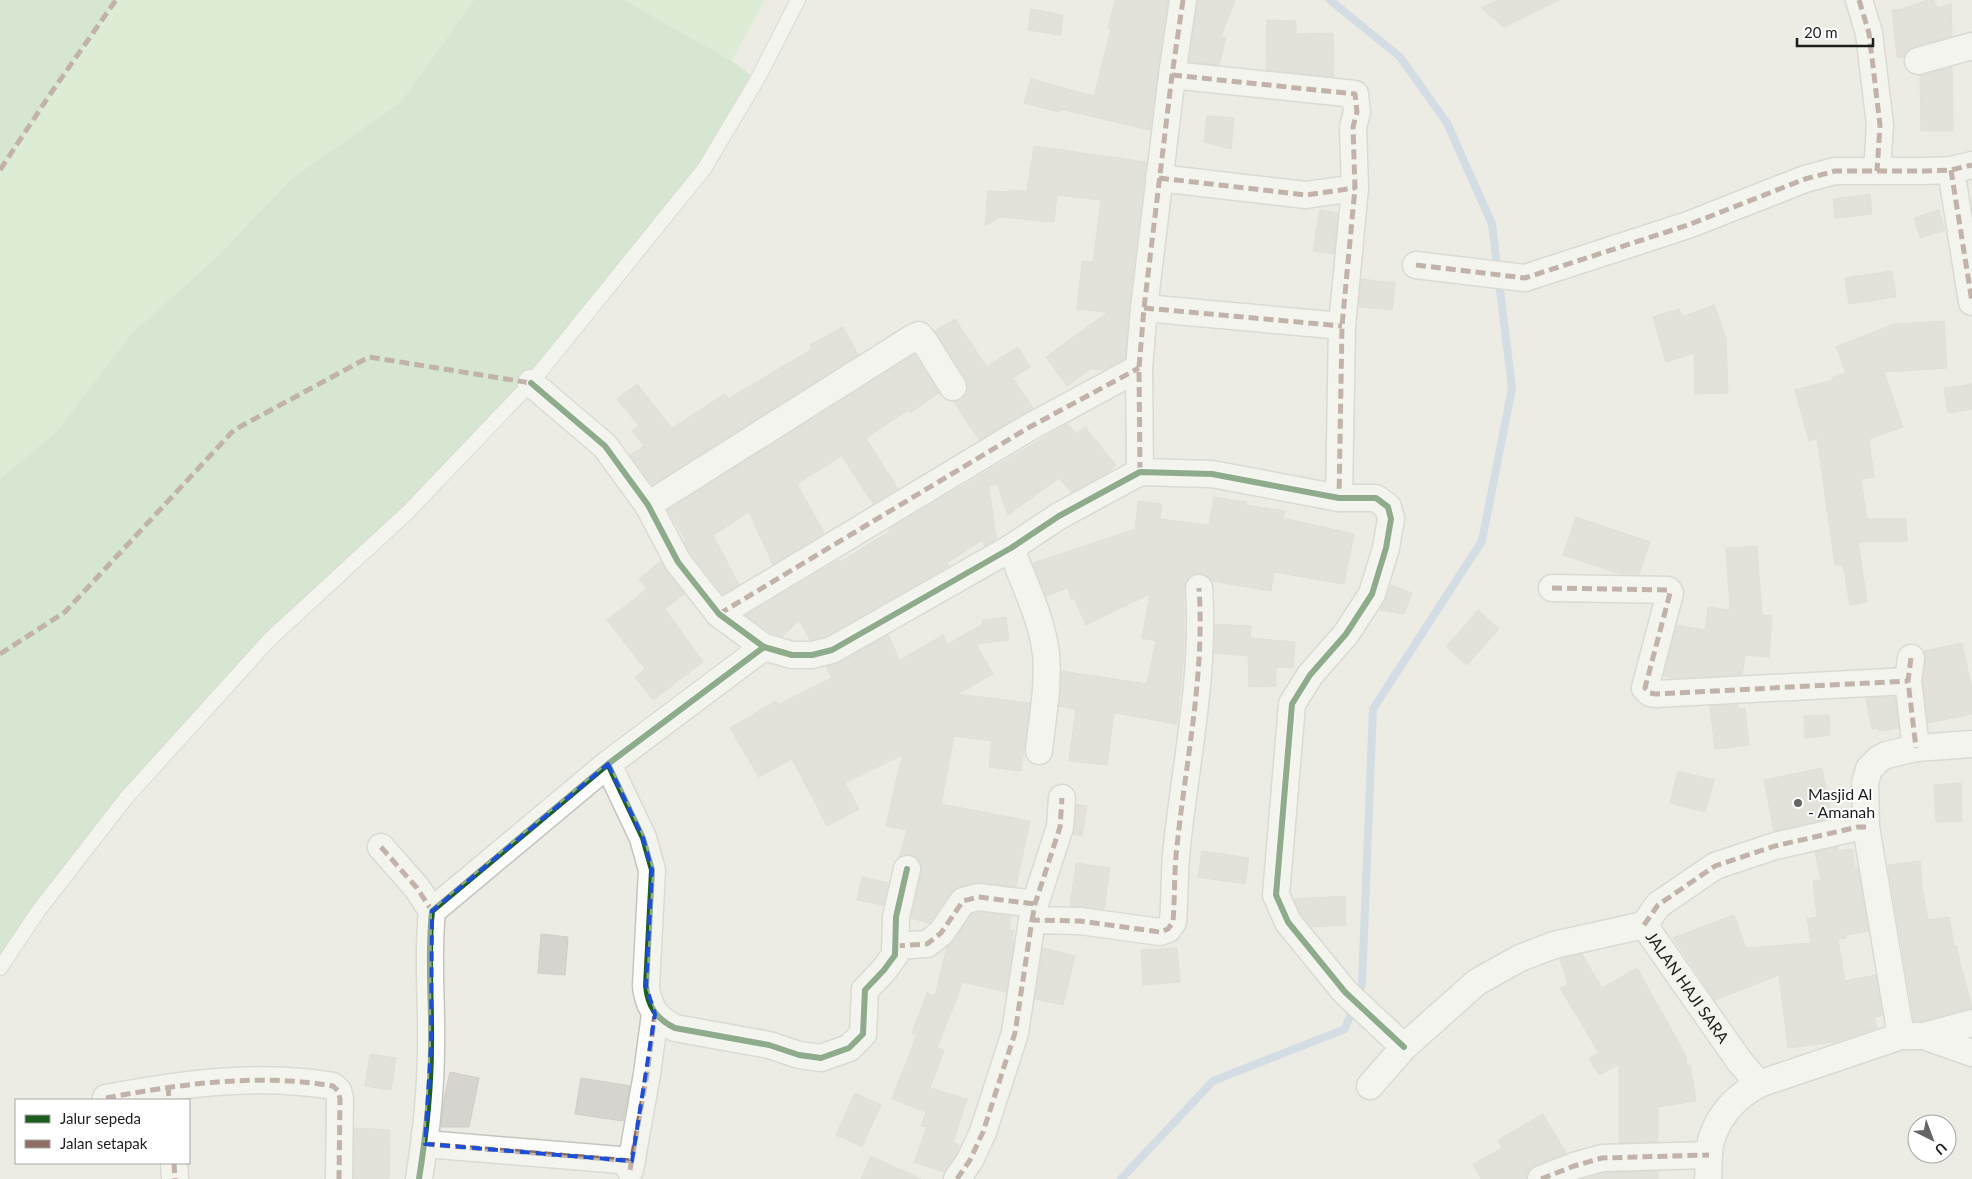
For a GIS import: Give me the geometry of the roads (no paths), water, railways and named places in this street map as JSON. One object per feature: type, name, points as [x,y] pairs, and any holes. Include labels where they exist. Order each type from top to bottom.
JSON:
[{"type":"street","points":[[1140,472],[1139,368],[1144,308],[1183,0]]},
{"type":"street","points":[[1859,0],[1869,33],[1880,125],[1877,171]]},
{"type":"street","points":[[1918,61],[1972,46]]},
{"type":"street","points":[[1172,75],[1355,94],[1357,112],[1353,126],[1355,188],[1342,326],[1339,498]]},
{"type":"street","points":[[1416,265],[1525,278],[1688,225],[1805,179],[1827,173],[1835,171],[1961,168],[1972,302]]},
{"type":"street","points":[[1159,178],[1306,194],[1355,188]]},
{"type":"street","points":[[1144,308],[1342,326]]},
{"type":"street","points":[[648,505],[914,337],[919,336],[924,341],[953,387]]},
{"type":"street","points":[[718,614],[1028,428],[1139,368]]},
{"type":"street","points":[[531,383],[605,446],[648,505],[678,562],[718,614],[764,647],[792,655],[812,655],[832,650],[1011,548],[1058,516],[1140,472],[1212,474],[1339,498],[1376,498],[1388,507],[1391,519],[1386,548],[1372,594],[1346,634],[1310,675],[1292,704],[1276,895],[1288,922],[1345,992],[1404,1047]]},
{"type":"street","points":[[1011,548],[1041,630],[1046,655],[1046,682],[1039,751]]},
{"type":"street","points":[[895,946],[927,944],[941,933],[963,901],[978,897],[1034,912],[1080,921],[1160,932],[1168,929],[1173,922],[1177,847],[1199,660],[1202,624],[1199,588]]},
{"type":"street","points":[[1552,588],[1668,590],[1670,594],[1646,688],[1650,693],[1656,694],[1909,669],[1916,748]]},
{"type":"street","points":[[432,911],[608,764],[764,647]]},
{"type":"street","points":[[1913,1036],[1866,827],[1865,783],[1870,769],[1879,759],[1886,755],[1916,748],[1972,744]]},
{"type":"street","points":[[608,764],[642,838],[652,870],[646,986],[648,1000],[655,1014],[665,1024],[675,1028],[769,1045],[800,1055],[821,1058],[849,1048],[863,1034],[865,990],[895,955],[896,916],[907,869]]},
{"type":"street","points":[[957,1179],[970,1160],[982,1132],[1015,1033],[1034,912],[1060,828],[1062,798]]},
{"type":"street","name":"JALAN HAJI SARA","points":[[1759,1084],[1740,1062],[1644,925],[1658,905],[1715,866],[1775,846],[1858,826],[1866,827]]},
{"type":"street","points":[[381,847],[417,888],[432,911],[430,941],[431,1046],[425,1144],[419,1179]]},
{"type":"street","points":[[1370,1086],[1404,1047],[1477,982],[1520,958],[1554,945],[1644,925]]},
{"type":"street","points":[[425,1144],[631,1166],[648,1074],[655,1014]]},
{"type":"street","points":[[1541,1179],[1602,1158],[1708,1167],[1712,1139],[1728,1106],[1744,1092],[1759,1084],[1913,1036],[1972,1023]]},
{"type":"street","points":[[1913,1036],[1972,1053]]},
{"type":"street","points":[[106,1098],[169,1093],[268,1080],[333,1086],[338,1090],[340,1099],[339,1179]]},
{"type":"street","points":[[174,1164],[175,1179]]},
{"type":"lane","points":[[0,968],[39,910],[126,798],[270,639],[408,512],[531,383],[704,169],[757,80],[798,0]]},
{"type":"waterway","points":[[1121,1179],[1213,1081],[1345,1029],[1362,984],[1373,709],[1482,541],[1512,388],[1492,224],[1447,123],[1400,57],[1330,0]]},
{"type":"place","name":"Masjid Al - Amanah","points":[[1798,803]]}]
